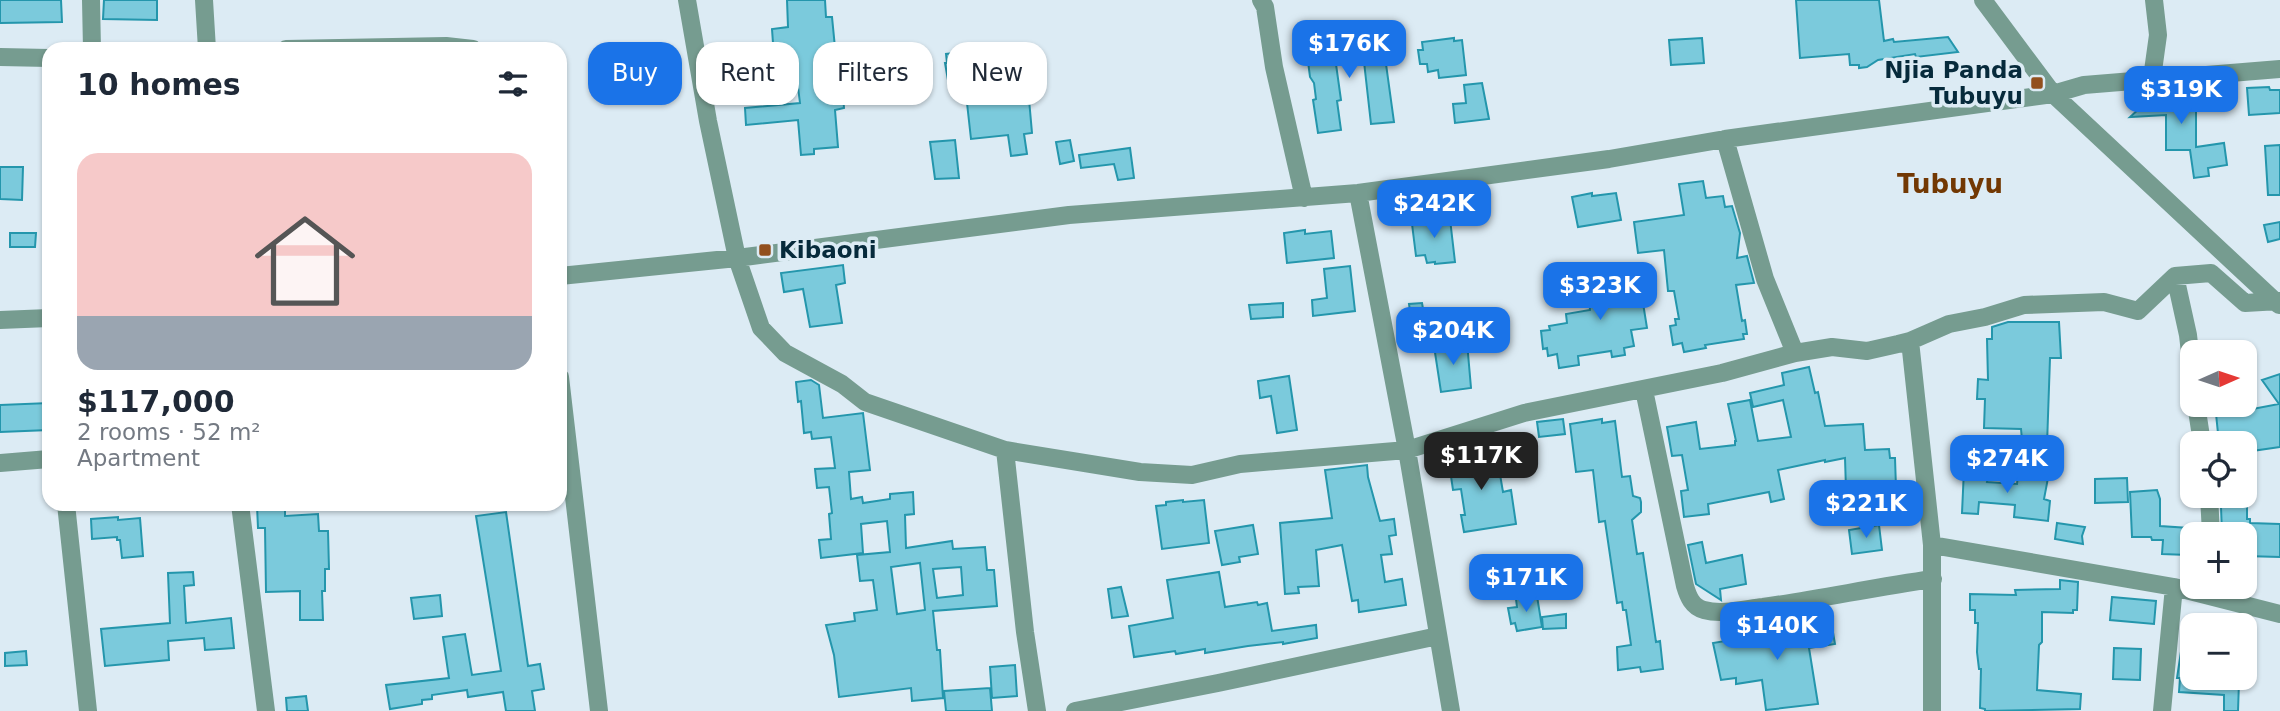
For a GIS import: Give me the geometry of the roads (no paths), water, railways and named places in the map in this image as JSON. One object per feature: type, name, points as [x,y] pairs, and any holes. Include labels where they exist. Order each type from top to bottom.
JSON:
[{"type":"street","points":[[91,0],[92,42]]},
{"type":"street","points":[[204,0],[207,42]]},
{"type":"street","points":[[687,0],[708,121],[737,258],[761,328],[785,353],[842,384],[865,402],[1005,450],[1140,472],[1192,475],[1240,464],[1407,450],[1524,413],[1644,390],[1832,347],[1867,351],[1910,341],[1949,324],[2024,305],[2104,302],[2138,311],[2175,276],[2211,273],[2245,303],[2278,303]]},
{"type":"street","points":[[1983,0],[2053,94],[2278,303]]},
{"type":"street","points":[[2152,78],[2158,35],[2154,0]]},
{"type":"street","points":[[1265,2],[1274,67],[1304,198]]},
{"type":"street","points":[[0,57],[42,58]]},
{"type":"street","points":[[567,275],[737,258],[1069,215],[1358,193],[2053,94],[2084,85],[2280,69]]},
{"type":"street","points":[[1725,139],[1765,279],[1795,354]]},
{"type":"street","points":[[1358,193],[1407,450],[1451,711]]},
{"type":"street","points":[[2175,276],[2189,340]]},
{"type":"street","points":[[0,320],[42,318]]},
{"type":"street","points":[[1910,341],[1932,545],[1932,711]]},
{"type":"street","points":[[1644,390],[1685,586],[1691,601],[1697,606],[1704,610],[1727,611],[1933,579]]},
{"type":"street","points":[[567,435],[600,711]]},
{"type":"street","points":[[1005,450],[1025,632],[1037,711]]},
{"type":"street","points":[[0,463],[42,460]]},
{"type":"street","points":[[67,511],[88,711]]},
{"type":"street","points":[[241,511],[266,711]]},
{"type":"street","points":[[1932,545],[2180,588]]},
{"type":"street","points":[[2162,711],[2174,587]]},
{"type":"street","points":[[2228,599],[2250,608],[2280,614]]},
{"type":"street","points":[[1075,711],[1438,636]]},
{"type":"place","name":"Njia Panda Tubuyu","points":[[2037,83]]},
{"type":"place","name":"Kibaoni","points":[[765,250]]},
{"type":"district","name":"Tubuyu","points":[[1950,184]]}]
